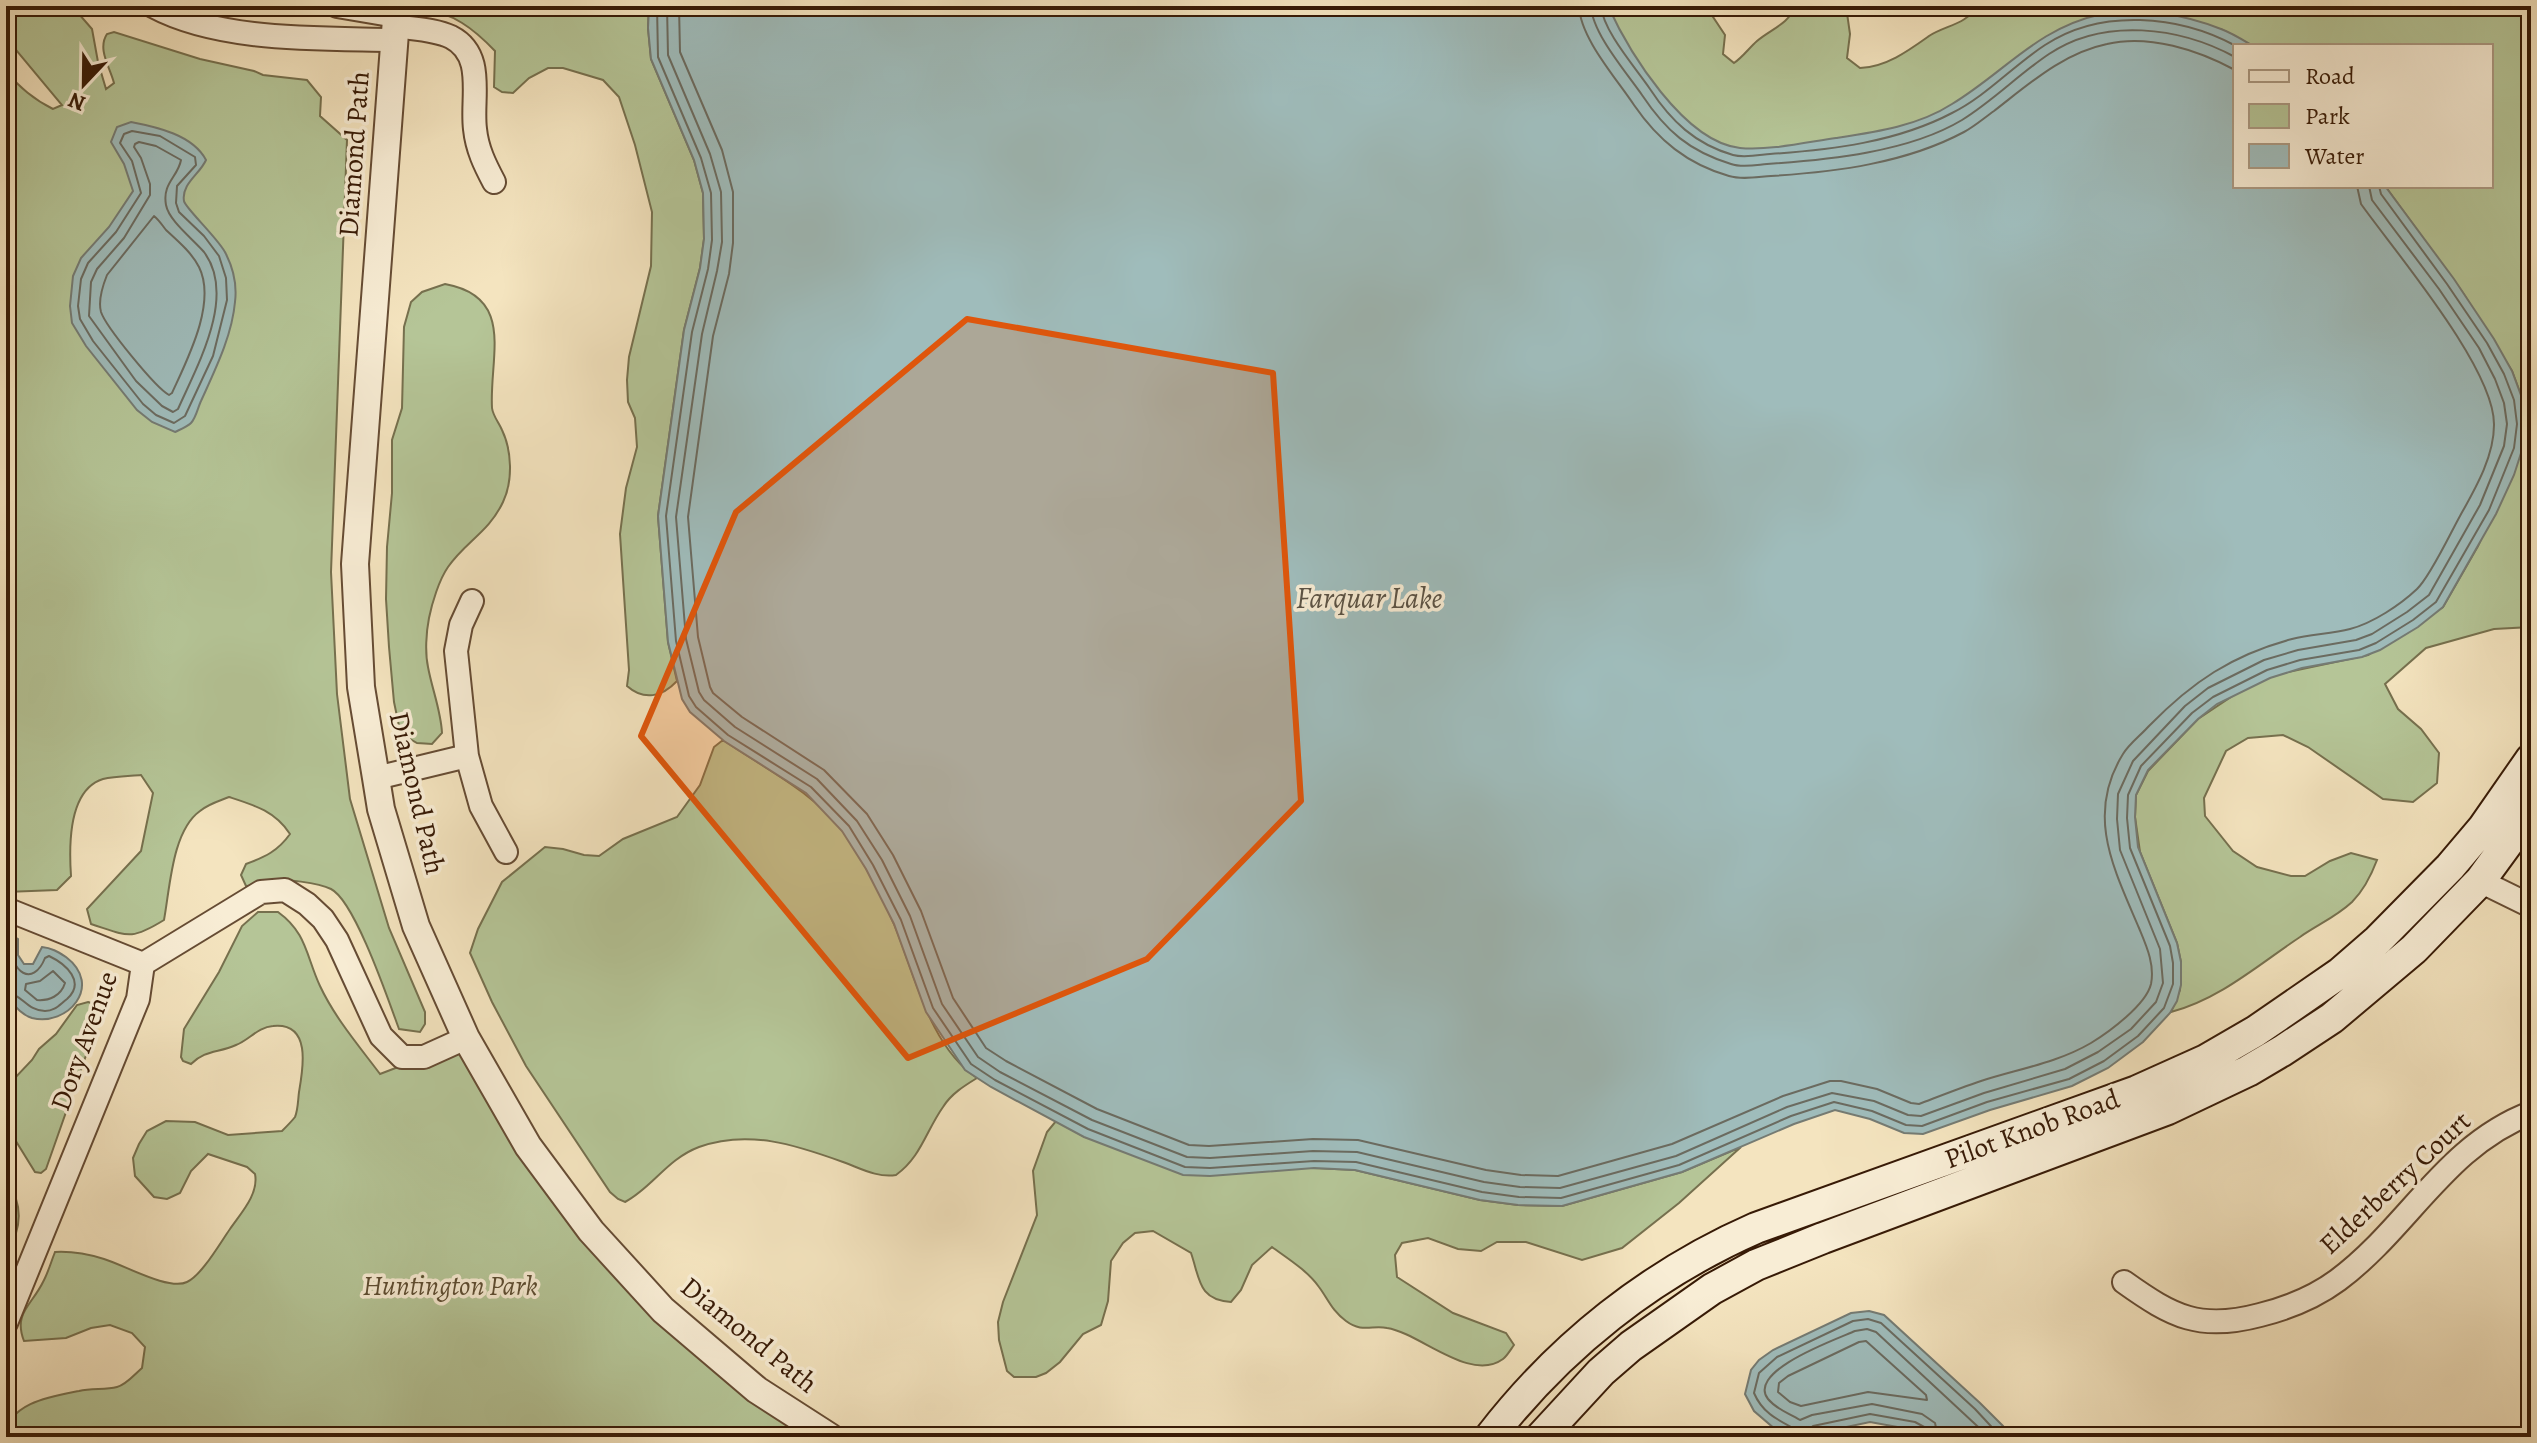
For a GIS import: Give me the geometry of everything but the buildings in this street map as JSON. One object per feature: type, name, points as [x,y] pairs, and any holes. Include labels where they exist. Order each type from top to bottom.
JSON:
[{"type":"main road","name":"Pilot Knob Road","points":[[1490,1437],[1546,1372],[1584,1337],[1622,1306],[1687,1262],[1756,1228],[2094,1108],[2206,1060],[2256,1031],[2340,973],[2378,940],[2450,867],[2483,828],[2531,759]]},
{"type":"main road","name":"Pilot Knob Road","points":[[1541,1437],[1601,1372],[1631,1346],[1712,1289],[1756,1265],[2168,1109],[2248,1071],[2332,1018],[2414,949],[2480,881],[2531,811]]},
{"type":"main road","points":[[2450,867],[2480,881]]},
{"type":"street","points":[[153,6],[210,27],[289,37],[396,22]]},
{"type":"street","points":[[337,6],[440,33],[453,39],[466,51],[474,71],[476,139],[494,182]]},
{"type":"street","name":"Diamond Path","points":[[396,22],[355,564],[361,687],[381,809],[416,926],[466,1038],[528,1146],[591,1231],[663,1310],[757,1390],[830,1437]]},
{"type":"street","points":[[472,601],[461,625],[456,651],[467,756],[481,806],[506,852]]},
{"type":"street","points":[[376,778],[467,756]]},
{"type":"street","points":[[2480,881],[2531,906]]},
{"type":"street","name":"Dory Avenue","points":[[6,1323],[138,999],[143,964],[261,892],[285,890],[323,919],[337,940],[381,1036],[402,1057],[424,1057],[466,1038]]},
{"type":"street","points":[[6,909],[143,964]]},
{"type":"street","name":"Elderberry Court","points":[[2124,1282],[2159,1307],[2186,1318],[2212,1322],[2246,1319],[2279,1310],[2310,1297],[2339,1279],[2485,1135],[2531,1113]]},
{"type":"highlighted area","points":[[967,319],[1273,373],[1301,801],[1147,959],[908,1058],[641,736],[736,512]]},
{"type":"green space","points":[[6,6],[72,6],[92,29],[106,89],[114,83],[103,46],[107,34],[114,32],[263,75],[307,80],[321,97],[320,116],[347,140],[331,572],[337,694],[350,799],[389,928],[425,1012],[425,1024],[420,1032],[399,1029],[360,931],[340,897],[331,889],[283,880],[246,886],[241,875],[246,864],[271,853],[290,834],[271,814],[238,800],[229,797],[214,803],[191,820],[178,846],[164,920],[136,934],[121,934],[91,924],[87,909],[141,851],[153,793],[141,775],[103,779],[91,785],[83,795],[73,821],[71,876],[57,890],[6,892],[6,72],[46,105],[53,109],[62,105],[6,38]]},
{"type":"green space","points":[[421,6],[649,6],[651,59],[694,160],[703,193],[704,239],[684,330],[658,516],[668,642],[677,681],[659,694],[640,694],[627,686],[629,670],[620,534],[626,488],[637,447],[627,380],[629,357],[651,266],[652,212],[619,97],[603,80],[563,68],[548,68],[529,78],[513,93],[502,92],[494,87],[495,51],[462,23]]},
{"type":"green space","points":[[1607,6],[1703,6],[1725,35],[1723,54],[1734,63],[1757,41],[1784,22],[1795,6],[1846,6],[1850,34],[1847,58],[1860,68],[1879,65],[1896,57],[1935,32],[1961,21],[1977,6],[2531,6],[2531,627],[2494,629],[2426,648],[2385,684],[2398,709],[2421,729],[2439,753],[2437,783],[2413,802],[2383,799],[2308,747],[2283,735],[2248,738],[2226,751],[2204,798],[2205,816],[2233,851],[2257,867],[2291,876],[2305,876],[2351,853],[2377,860],[2364,888],[2346,907],[2222,990],[2171,1012],[2180,990],[2181,962],[2177,943],[2140,852],[2135,817],[2136,795],[2148,771],[2198,719],[2249,685],[2279,674],[2368,655],[2443,607],[2478,546],[2522,447],[2525,424],[2522,398],[2512,371],[2463,293],[2386,188],[2493,188],[2493,44],[2249,44],[2221,29],[1872,160],[1673,144]]},
{"type":"green space","points":[[445,284],[467,291],[482,302],[490,316],[495,350],[492,408],[508,447],[510,466],[503,502],[484,529],[448,567],[432,606],[426,656],[442,733],[432,744],[417,743],[405,736],[399,726],[389,647],[387,547],[392,493],[392,440],[402,408],[404,327],[411,302],[422,292]]},
{"type":"green space","points":[[723,740],[803,793],[844,833],[889,912],[935,1028],[961,1064],[977,1078],[946,1102],[917,1152],[896,1175],[875,1174],[790,1145],[736,1139],[688,1152],[625,1202],[610,1192],[526,1066],[470,953],[478,929],[502,882],[545,847],[599,856],[623,839],[677,817],[700,785],[714,747]]},
{"type":"green space","name":"Huntington Park","points":[[258,912],[278,912],[295,928],[326,998],[380,1074],[466,1041],[637,1275],[835,1437],[6,1437],[8,1425],[14,1416],[33,1403],[68,1393],[117,1387],[142,1368],[145,1347],[132,1333],[110,1325],[91,1328],[66,1338],[24,1341],[22,1316],[45,1279],[55,1252],[98,1257],[169,1283],[187,1282],[199,1273],[252,1196],[255,1174],[247,1167],[208,1154],[191,1171],[180,1193],[167,1199],[154,1197],[135,1176],[133,1158],[147,1131],[166,1121],[195,1122],[228,1135],[282,1131],[295,1117],[303,1060],[299,1039],[294,1031],[273,1026],[241,1043],[196,1059],[191,1064],[181,1057],[184,1029],[219,972],[242,926]]},
{"type":"green space","points":[[95,1004],[97,1024],[46,1169],[41,1173],[35,1172],[14,1138],[6,1134],[6,1082],[14,1079],[56,1034],[77,1005]]},
{"type":"green space","points":[[1056,1121],[1085,1137],[1314,1168],[1355,1170],[1480,1200],[1518,1205],[1562,1206],[1682,1172],[1741,1147],[1679,1203],[1622,1248],[1582,1260],[1526,1242],[1497,1242],[1481,1251],[1458,1249],[1428,1238],[1402,1243],[1395,1255],[1397,1277],[1453,1313],[1506,1333],[1514,1345],[1503,1359],[1490,1365],[1460,1361],[1387,1328],[1352,1325],[1337,1313],[1309,1276],[1272,1247],[1252,1265],[1241,1290],[1231,1302],[1212,1297],[1202,1286],[1191,1253],[1153,1231],[1135,1233],[1123,1243],[1111,1261],[1108,1301],[1101,1325],[1083,1334],[1060,1362],[1046,1373],[1036,1377],[1014,1377],[1007,1371],[998,1322],[1037,1215],[1033,1171],[1047,1132]]},
{"type":"green space","points":[[6,1178],[16,1197],[19,1216],[16,1235],[6,1254]]},
{"type":"green space","points":[[1216,1427],[1235,1427],[1257,1437],[1201,1437]]},
{"type":"water","name":"Farquar Lake","points":[[649,6],[1608,6],[1644,70],[1679,113],[1719,142],[1751,149],[1866,133],[1925,118],[1971,92],[2040,40],[2079,21],[2102,14],[2131,11],[2177,16],[2207,24],[2249,44],[2233,44],[2233,188],[2386,188],[2454,279],[2512,371],[2522,398],[2525,424],[2522,450],[2496,514],[2443,607],[2418,627],[2380,650],[2270,678],[2217,704],[2148,770],[2136,795],[2138,847],[2177,943],[2181,985],[2170,1013],[2143,1042],[2108,1068],[2072,1086],[1923,1134],[1904,1133],[1870,1119],[1835,1110],[1794,1124],[1682,1172],[1562,1206],[1480,1200],[1355,1170],[1314,1168],[1210,1176],[1183,1175],[1084,1137],[965,1070],[926,1012],[894,924],[866,869],[842,831],[806,793],[724,741],[690,712],[682,699],[668,642],[658,516],[684,330],[700,268],[704,239],[703,193],[694,160],[651,59]]},
{"type":"water","points":[[131,122],[183,138],[206,160],[185,189],[184,201],[223,248],[235,283],[233,315],[222,353],[193,421],[175,432],[152,422],[137,410],[86,346],[72,323],[73,276],[81,258],[109,227],[133,191],[124,164],[111,142],[117,127]]},
{"type":"water","points":[[6,932],[18,939],[18,955],[24,964],[33,964],[42,947],[63,955],[77,968],[82,980],[81,991],[68,1010],[45,1019],[32,1018],[8,998]]},
{"type":"water","points":[[1869,1311],[1884,1315],[1980,1403],[2011,1437],[1925,1437],[1914,1430],[1870,1422],[1799,1437],[1775,1429],[1754,1411],[1745,1394],[1751,1370],[1759,1360],[1773,1350],[1851,1313]]}]
